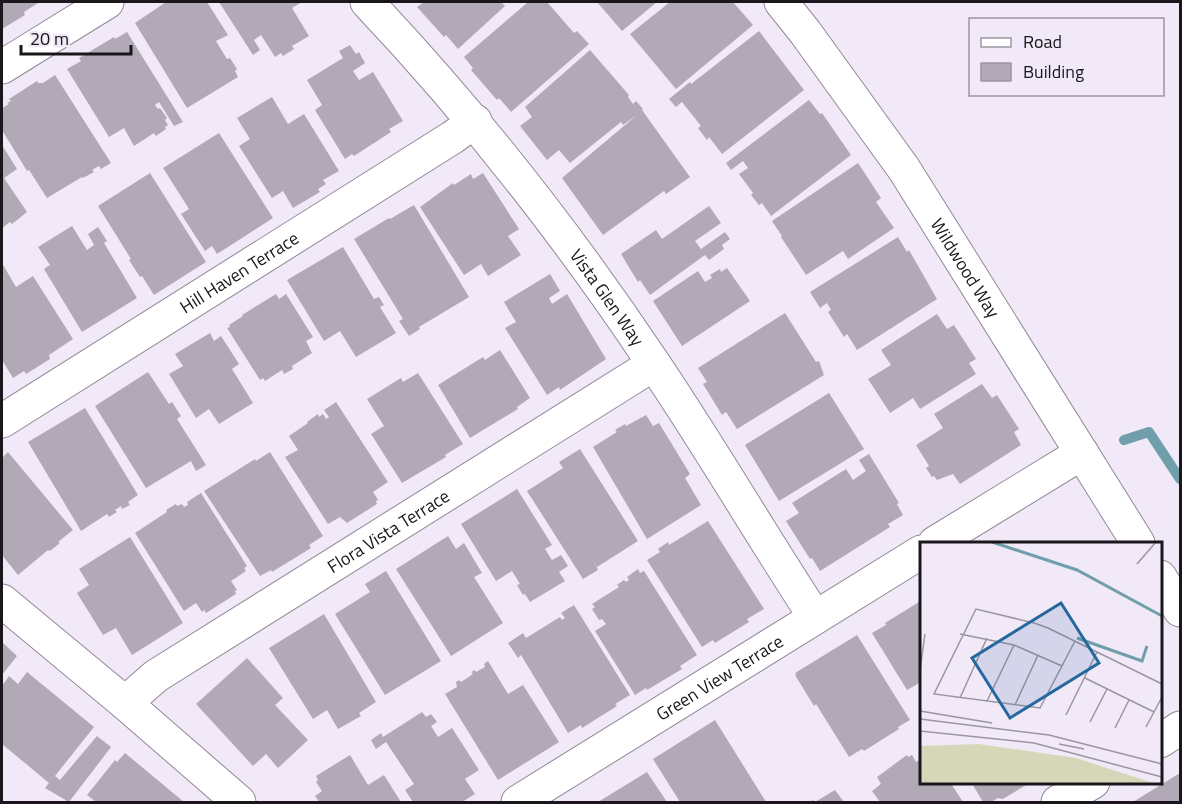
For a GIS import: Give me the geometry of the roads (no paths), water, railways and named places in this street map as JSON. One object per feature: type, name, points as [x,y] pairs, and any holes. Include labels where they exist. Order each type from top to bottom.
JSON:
[{"type":"street","points":[[2,67],[107,2]]},
{"type":"street","name":"Vista Glen Way","points":[[367,2],[475,121],[594,277],[654,364],[815,617]]},
{"type":"street","name":"Wildwood Way","points":[[781,2],[904,169],[1137,542]]},
{"type":"street","name":"Hill Haven Terrace","points":[[2,421],[475,121]]},
{"type":"street","name":"Flora Vista Terrace","points":[[125,703],[156,676],[654,364]]},
{"type":"street","points":[[937,542],[1082,453]]},
{"type":"street","name":"Green View Terrace","points":[[518,802],[920,553]]},
{"type":"street","points":[[1161,579],[1180,610]]},
{"type":"street","points":[[2,601],[239,802]]},
{"type":"street","points":[[1161,740],[1180,728]]},
{"type":"street","points":[[1058,802],[1090,783]]},
{"type":"waterway","points":[[1124,440],[1149,432],[1180,479]]}]
